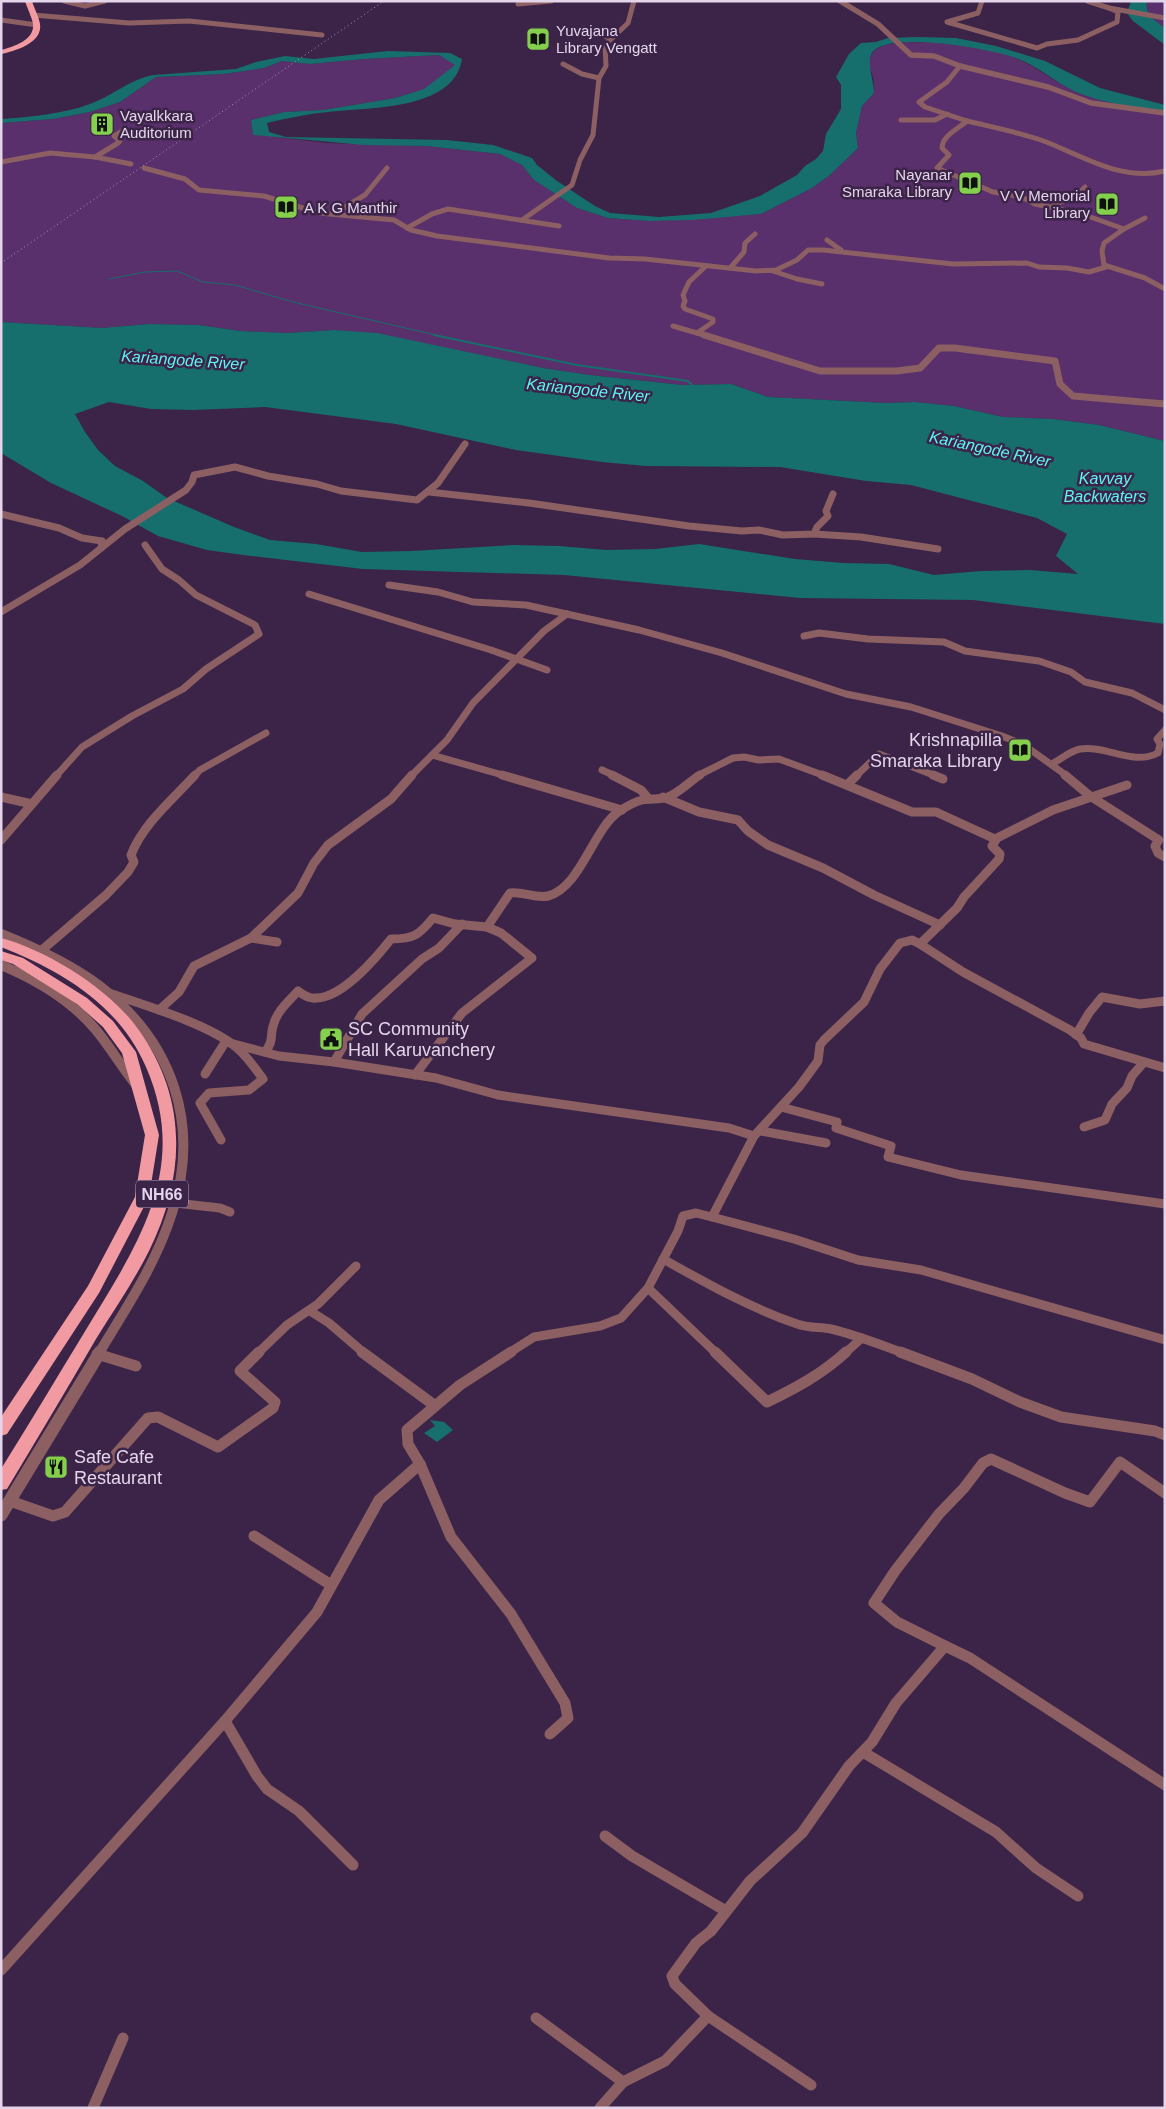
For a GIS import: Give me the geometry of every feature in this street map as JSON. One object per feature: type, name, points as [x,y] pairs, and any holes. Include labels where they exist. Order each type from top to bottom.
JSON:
[{"type":"highway","points":[[1,52],[24,45],[33,35],[37,25],[28,1]]},
{"type":"highway","name":"NH66","points":[[1,942],[31,953],[61,970],[88,988],[116,1011],[140,1042],[160,1080],[168,1115],[170,1149],[164,1187],[154,1222],[141,1252],[1,1484]]},
{"type":"highway","name":"NH66","points":[[1,955],[18,961],[62,988],[82,1001],[108,1024],[129,1052],[152,1135],[142,1198],[94,1289],[1,1430]]},
{"type":"street","points":[[64,1],[86,7],[95,6],[105,1]]},
{"type":"street","points":[[518,4],[551,1]]},
{"type":"street","points":[[522,220],[572,185],[580,160],[593,135],[597,83],[606,66],[605,45],[628,23],[634,1]]},
{"type":"street","points":[[840,1],[878,24],[912,55],[934,56],[960,66],[1048,87],[1091,103],[1165,113]]},
{"type":"street","points":[[982,1],[978,13],[947,22],[1037,48],[1047,43],[1064,43],[1097,33],[1117,22],[1118,12],[1087,1]]},
{"type":"street","points":[[1109,8],[1165,18]]},
{"type":"street","points":[[33,16],[51,15],[129,24],[189,21],[322,35]]},
{"type":"street","points":[[1,20],[37,25]]},
{"type":"street","points":[[584,28],[611,39]]},
{"type":"street","points":[[563,64],[582,74],[599,78]]},
{"type":"street","points":[[960,66],[956,73],[940,89],[919,102],[925,107],[968,121],[1048,143],[1077,156],[1120,171],[1148,176],[1165,171]]},
{"type":"street","points":[[901,120],[935,120],[947,114]]},
{"type":"street","points":[[968,121],[946,138],[942,144],[942,148],[949,155],[937,168],[993,192],[1022,197],[1035,204],[1082,214],[1124,229]]},
{"type":"street","points":[[94,157],[118,143],[120,141],[114,136],[124,130]]},
{"type":"street","points":[[1,162],[50,153],[94,157],[131,164]]},
{"type":"street","points":[[144,168],[185,179],[199,190],[264,196],[319,213],[394,220],[407,228],[437,236],[481,243],[609,258],[644,259],[759,271],[773,271],[790,266],[803,257],[808,250],[842,251],[953,264],[1027,263],[1039,267],[1067,268],[1088,272],[1106,267],[1145,278],[1165,289]]},
{"type":"street","points":[[333,214],[365,195],[387,168]]},
{"type":"street","points":[[1049,208],[1079,193],[1085,187]]},
{"type":"street","points":[[407,228],[427,216],[448,209],[558,226]]},
{"type":"street","points":[[1106,267],[1102,251],[1104,243],[1124,229],[1145,218]]},
{"type":"street","points":[[730,267],[744,252],[745,243],[755,234]]},
{"type":"street","points":[[827,240],[842,251]]},
{"type":"street","points":[[697,333],[713,322],[713,319],[685,310],[683,295],[689,282],[706,266]]},
{"type":"street","points":[[773,271],[797,279],[822,284]]},
{"type":"street","points":[[673,326],[820,370],[897,371],[920,368],[939,348],[955,348],[1054,361],[1061,389],[1073,396],[1165,404]]},
{"type":"street","points":[[1,612],[80,565],[126,529],[180,495],[192,482],[194,476],[235,468],[251,470],[268,476],[317,484],[341,491],[417,500],[426,497],[448,470],[465,444]]},
{"type":"street","points":[[429,492],[529,503],[689,526],[742,531],[759,530],[783,535],[814,534],[861,537],[938,549]]},
{"type":"street","points":[[814,534],[817,527],[828,516],[826,512],[829,500],[833,494]]},
{"type":"street","points":[[1,514],[58,528],[82,538],[102,541],[101,548]]},
{"type":"street","points":[[1,840],[82,747],[193,682],[206,668],[259,634],[255,625],[196,595],[179,580],[162,569],[145,545]]},
{"type":"street","points":[[389,585],[438,592],[473,602],[526,605],[639,630],[846,694],[931,714],[1017,742],[1052,764],[1090,796],[1159,840],[1155,846],[1158,853],[1165,857]]},
{"type":"street","points":[[309,594],[547,670]]},
{"type":"street","points":[[159,1010],[179,992],[194,966],[251,938],[298,893],[314,863],[328,845],[391,799],[447,740],[473,703],[544,631],[567,614]]},
{"type":"street","points":[[804,636],[819,633],[868,639],[944,642],[965,651],[1038,662],[1071,672],[1085,682],[1102,684],[1132,693],[1165,710]]},
{"type":"street","points":[[1052,764],[1073,751],[1087,749],[1139,758],[1151,757],[1158,753],[1160,744],[1157,739],[1165,730]]},
{"type":"street","points":[[42,950],[110,890],[131,868],[134,862],[131,855],[136,845],[187,782],[200,770],[266,732]]},
{"type":"street","points":[[848,784],[879,754],[943,779]]},
{"type":"street","points":[[432,755],[622,810]]},
{"type":"street","points":[[488,927],[510,893],[516,892],[537,897],[549,896],[563,887],[578,870],[605,827],[617,813],[641,800],[669,797],[698,776],[734,758],[779,759],[848,784],[912,812],[936,812],[995,839]]},
{"type":"street","points":[[602,770],[641,790],[648,798]]},
{"type":"street","points":[[920,944],[940,925],[999,859],[1000,854],[992,846],[995,839],[1004,832],[1024,825],[1043,814],[1090,796],[1127,785]]},
{"type":"street","points":[[1,797],[32,804]]},
{"type":"street","points":[[662,797],[686,809],[721,818],[738,820],[750,834],[769,848],[824,868],[873,894],[940,925]]},
{"type":"street","points":[[265,1052],[272,1043],[270,1030],[274,1018],[298,991],[309,998],[320,998],[342,988],[391,939],[410,939],[423,930],[433,918],[488,927],[501,933],[532,958],[462,1013],[415,1075]]},
{"type":"street","points":[[334,1062],[362,1014],[422,959],[439,948],[462,924]]},
{"type":"street","points":[[1,934],[42,950],[89,978],[112,994],[138,1019],[156,1046],[171,1077],[180,1110],[184,1144],[175,1203],[160,1246],[145,1277],[1,1515]]},
{"type":"street","points":[[251,938],[277,942]]},
{"type":"street","points":[[712,1217],[758,1134],[818,1061],[820,1046],[824,1040],[864,1002],[880,969],[900,943],[912,940],[920,944],[963,972],[1076,1035],[1084,1044],[1090,1047],[1165,1068]]},
{"type":"street","points":[[1,965],[47,988],[72,1005],[96,1030],[120,1066],[141,1090]]},
{"type":"street","points":[[112,994],[159,1010],[228,1042],[279,1056],[334,1062],[415,1075],[498,1095],[826,1144]]},
{"type":"street","points":[[1076,1035],[1089,1013],[1102,998],[1138,1006],[1154,1005],[1165,1001]]},
{"type":"street","points":[[205,1074],[228,1042]]},
{"type":"street","points":[[221,1140],[200,1103],[208,1093],[249,1090],[262,1079],[252,1064],[228,1042]]},
{"type":"street","points":[[1084,1127],[1105,1120],[1112,1104],[1127,1088],[1132,1076],[1144,1062]]},
{"type":"street","points":[[781,1108],[836,1122],[836,1128],[890,1146],[888,1157],[961,1175],[1165,1204]]},
{"type":"street","points":[[175,1203],[220,1208],[230,1212]]},
{"type":"street","points":[[550,1734],[568,1718],[565,1703],[511,1614],[451,1537],[420,1464],[411,1450],[406,1435],[407,1430],[434,1405],[460,1385],[534,1337],[600,1326],[620,1318],[648,1288],[678,1230],[682,1216],[696,1213],[794,1239],[858,1260],[921,1270],[1165,1340]]},
{"type":"street","points":[[663,1259],[713,1287],[777,1317],[800,1325],[830,1329],[862,1338],[972,1379],[1020,1402],[1061,1417],[1155,1431],[1165,1435]]},
{"type":"street","points":[[10,1501],[53,1516],[65,1512],[148,1418],[158,1417],[218,1447],[273,1408],[275,1402],[240,1371],[287,1325],[310,1311],[356,1266]]},
{"type":"street","points":[[648,1288],[767,1402],[799,1387],[829,1368],[862,1338]]},
{"type":"street","points":[[310,1311],[329,1322],[360,1350],[434,1405]]},
{"type":"street","points":[[97,1354],[136,1366]]},
{"type":"street","points":[[1165,1493],[1120,1462],[1090,1502],[1051,1488],[991,1459],[983,1464],[964,1488],[939,1514],[895,1571],[874,1603],[879,1609],[908,1628],[970,1658],[1165,1785]]},
{"type":"street","points":[[1,1970],[225,1721],[317,1612],[379,1500],[420,1464]]},
{"type":"street","points":[[254,1536],[331,1585]]},
{"type":"street","points":[[811,2085],[708,2016],[675,1984],[672,1976],[696,1943],[710,1931],[750,1881],[802,1833],[849,1766],[872,1742],[896,1703],[945,1646]]},
{"type":"street","points":[[225,1721],[256,1776],[267,1789],[299,1811],[353,1865]]},
{"type":"street","points":[[863,1752],[996,1832],[1036,1868],[1078,1896]]},
{"type":"street","points":[[605,1836],[632,1856],[726,1911]]},
{"type":"street","points":[[600,2108],[623,2082],[665,2061],[708,2016]]},
{"type":"street","points":[[536,2018],[623,2082]]},
{"type":"street","points":[[94,2108],[123,2038]]},
{"type":"shaded area","points":[[1149,1],[1165,1],[1165,28],[1149,16],[1146,4]]},
{"type":"shaded area","points":[[906,42],[962,45],[990,49],[1016,58],[1067,87],[1097,99],[1165,111],[1165,441],[1099,425],[1053,419],[1003,417],[954,406],[915,402],[887,403],[768,397],[731,384],[682,385],[590,375],[543,368],[416,342],[334,330],[287,333],[241,331],[198,325],[149,324],[102,328],[1,322],[1,123],[53,119],[90,112],[120,102],[156,77],[224,74],[264,68],[282,61],[310,64],[439,55],[456,65],[425,89],[395,98],[323,110],[284,112],[251,120],[253,134],[326,143],[426,146],[500,154],[522,165],[534,180],[577,208],[608,218],[649,221],[761,214],[812,188],[830,175],[858,148],[856,133],[862,106],[874,93],[873,77],[869,66],[870,58],[882,46]]},
{"type":"water","points":[[1131,1],[1149,1],[1146,4],[1149,16],[1165,28],[1165,45],[1133,21],[1127,13]]},
{"type":"water","points":[[888,38],[956,38],[996,46],[1045,61],[1100,88],[1165,105],[1165,111],[1119,105],[1086,96],[1068,88],[1021,60],[1001,54],[940,43],[897,43],[881,46],[870,57],[874,93],[862,106],[856,133],[858,148],[830,175],[812,188],[761,214],[692,220],[649,221],[608,218],[577,208],[534,180],[522,165],[500,154],[426,146],[364,145],[253,135],[251,120],[284,112],[323,110],[395,98],[424,89],[455,65],[439,55],[310,64],[282,61],[264,68],[224,74],[156,77],[120,102],[90,112],[53,119],[1,123],[1,119],[46,114],[80,107],[98,101],[137,80],[153,75],[236,69],[256,62],[285,56],[314,59],[388,51],[450,53],[462,59],[456,76],[443,89],[427,97],[386,107],[320,113],[282,119],[267,123],[269,132],[286,137],[447,140],[493,145],[532,158],[537,165],[557,181],[595,206],[610,213],[659,217],[711,213],[760,196],[797,175],[805,166],[816,159],[823,151],[826,134],[841,109],[841,85],[836,77],[849,54],[861,43],[876,42]]},
{"type":"water","name":"Kavvay Backwaters","points":[[1,322],[102,328],[149,324],[198,325],[241,331],[287,333],[334,330],[377,333],[543,368],[590,375],[682,385],[731,384],[768,397],[887,403],[915,402],[954,406],[1003,417],[1053,419],[1099,425],[1165,441],[1165,624],[973,600],[800,598],[564,575],[363,569],[207,550],[158,536],[122,516],[51,483],[1,453]],"holes":[[[109,402],[151,409],[193,410],[265,407],[396,424],[516,450],[602,462],[646,466],[780,467],[866,481],[911,485],[1037,518],[1067,534],[1056,556],[1078,574],[1030,570],[981,571],[934,575],[889,564],[795,559],[699,544],[655,549],[606,550],[513,545],[362,552],[316,544],[270,540],[234,527],[167,498],[143,481],[115,466],[98,450],[75,414]]]},
{"type":"water","points":[[430,1420],[444,1422],[453,1430],[437,1442],[424,1433],[435,1426]]},
{"type":"waterway","points":[[109,279],[145,272],[177,271],[203,282],[235,285],[293,302],[440,336]]},
{"type":"waterway","points":[[434,335],[577,365],[688,381],[694,387]]},
{"type":"railway","points":[[1,263],[384,1]]},
{"type":"place","name":"Yuvajana Library Vengatt","points":[[538,39]]},
{"type":"place","name":"Vayalkkara Auditorium","points":[[102,124]]},
{"type":"place","name":"Nayanar Smaraka Library","points":[[970,183]]},
{"type":"place","name":"V V Memorial Library","points":[[1107,204]]},
{"type":"place","name":"A K G Manthir","points":[[286,207]]},
{"type":"place","name":"Krishnapilla Smaraka Library","points":[[1020,750]]},
{"type":"place","name":"SC Community Hall Karuvanchery","points":[[331,1039]]},
{"type":"place","name":"Safe Cafe Restaurant","points":[[56,1467]]},
{"type":"water label","name":"Kariangode River","points":[[183,360]]},
{"type":"water label","name":"Kariangode River","points":[[588,390]]},
{"type":"water label","name":"Kariangode River","points":[[990,449]]}]
